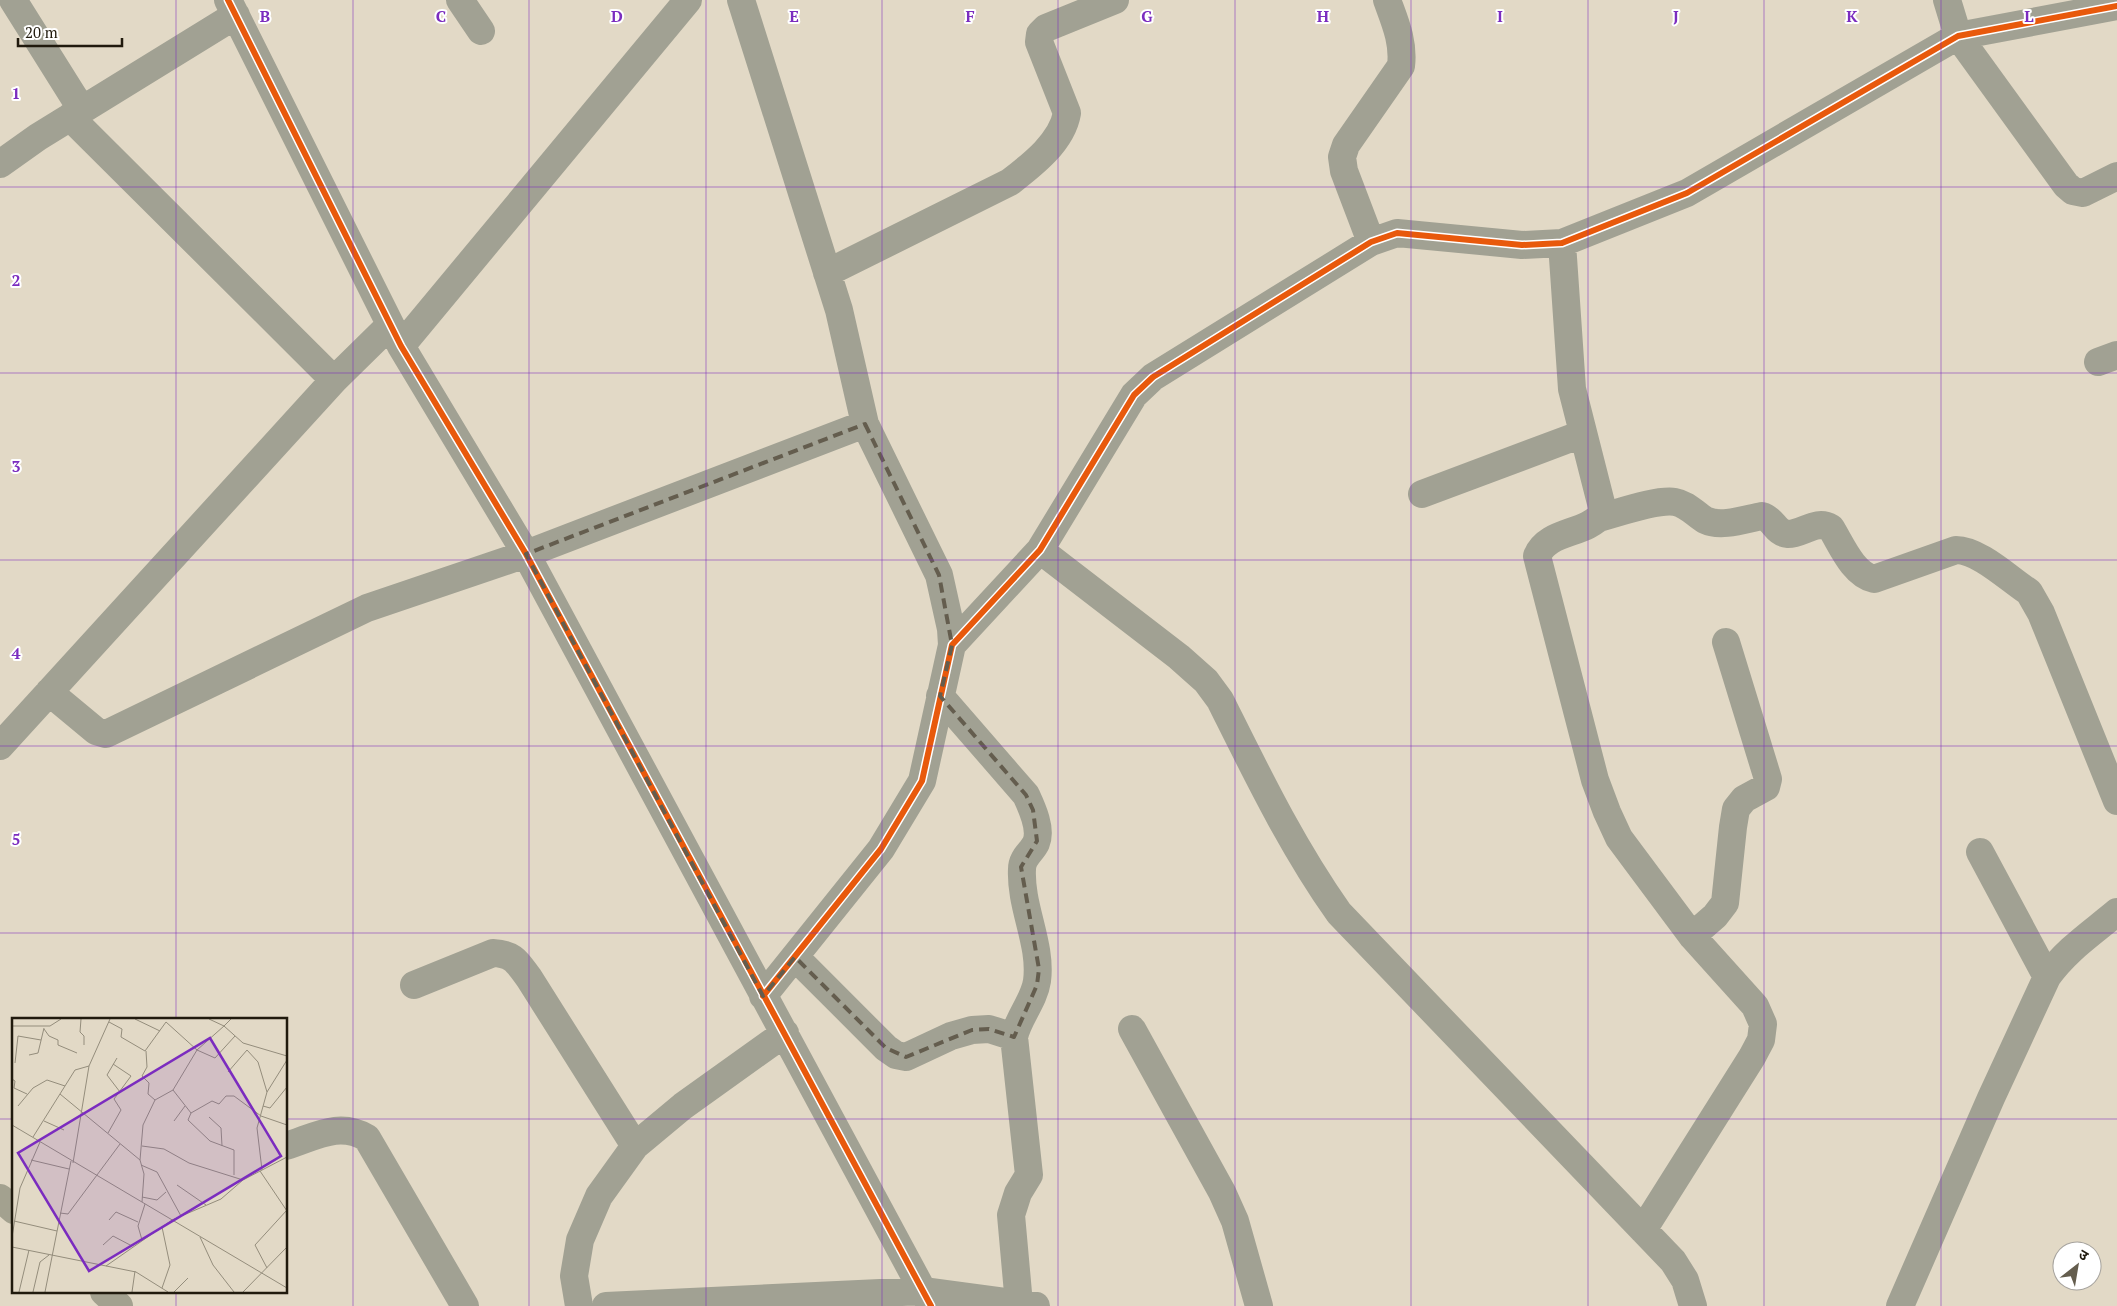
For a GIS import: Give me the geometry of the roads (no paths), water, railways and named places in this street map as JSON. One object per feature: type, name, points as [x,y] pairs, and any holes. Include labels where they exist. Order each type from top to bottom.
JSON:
[{"type":"main road","points":[[0,1198],[12,1208]]},
{"type":"main road","points":[[106,1294],[118,1306]]},
{"type":"street","points":[[13,0],[76,113],[334,380]]},
{"type":"street","points":[[460,0],[482,31]]},
{"type":"street","points":[[0,746],[334,380],[395,335],[688,0]]},
{"type":"street","points":[[741,0],[839,310],[865,424],[939,574],[951,629],[952,645],[930,751],[922,780],[881,849],[763,996]]},
{"type":"street","points":[[827,273],[1010,182],[1030,167],[1065,124],[1067,113],[1039,42],[1040,34],[1046,28],[1115,0]]},
{"type":"street","points":[[1371,242],[1344,171],[1342,157],[1346,145],[1401,66],[1400,36],[1387,0]]},
{"type":"street","points":[[1946,0],[1958,36],[2066,185],[2073,191],[2083,193],[2117,176]]},
{"type":"street","points":[[952,645],[1040,550],[1134,395],[1153,376],[1371,242],[1397,233],[1522,244],[1562,242],[1687,193],[1958,36],[2117,6]]},
{"type":"street","points":[[0,164],[232,7],[395,335],[526,554],[927,1299]]},
{"type":"street","points":[[1562,242],[1570,374],[1574,404],[1602,507],[1602,514],[1599,518]]},
{"type":"street","points":[[49,692],[96,731],[106,734],[367,608],[526,554],[865,424]]},
{"type":"street","points":[[1422,494],[1582,434]]},
{"type":"street","points":[[1643,1230],[1752,1057],[1761,1040],[1763,1024],[1754,1006],[1692,936],[1619,838],[1607,812],[1595,780],[1537,556],[1540,548],[1546,542],[1590,524],[1599,518],[1665,501],[1682,504],[1713,523],[1762,516],[1769,518],[1777,530],[1790,534],[1817,525],[1826,525],[1831,528],[1859,572],[1874,579],[1956,550],[1964,550],[1975,554],[2029,592],[2034,600],[2041,613],[2117,801]]},
{"type":"street","points":[[1040,550],[1206,680],[1220,700],[1286,830],[1310,872],[1339,913],[1673,1261],[1685,1280],[1693,1306]]},
{"type":"street","points":[[1692,936],[1716,916],[1725,903],[1732,827],[1736,809],[1744,799],[1766,788],[1768,779],[1726,642]]},
{"type":"street","points":[[606,1306],[927,1299],[1028,1305],[1011,1215],[1018,1193],[1029,1175],[1014,1037],[1017,1025],[1037,985],[1039,969],[1022,887],[1022,867],[1025,857],[1037,842],[1037,829],[1033,810],[1026,795],[940,696]]},
{"type":"street","points":[[1980,852],[2047,977]]},
{"type":"street","points":[[1900,1306],[1991,1098],[2047,977],[2056,963],[2073,946],[2117,912]]},
{"type":"street","points":[[414,985],[493,953],[506,954],[517,961],[635,1146]]},
{"type":"street","points":[[794,957],[886,1048],[896,1055],[906,1057],[951,1036],[972,1030],[989,1029],[1014,1037]]},
{"type":"street","points":[[1132,1028],[1222,1192],[1234,1221],[1259,1306]]},
{"type":"street","points":[[579,1306],[574,1276],[580,1240],[599,1196],[635,1146],[683,1106],[785,1034]]},
{"type":"street","points":[[288,1145],[339,1129],[356,1131],[367,1138],[465,1306]]}]
